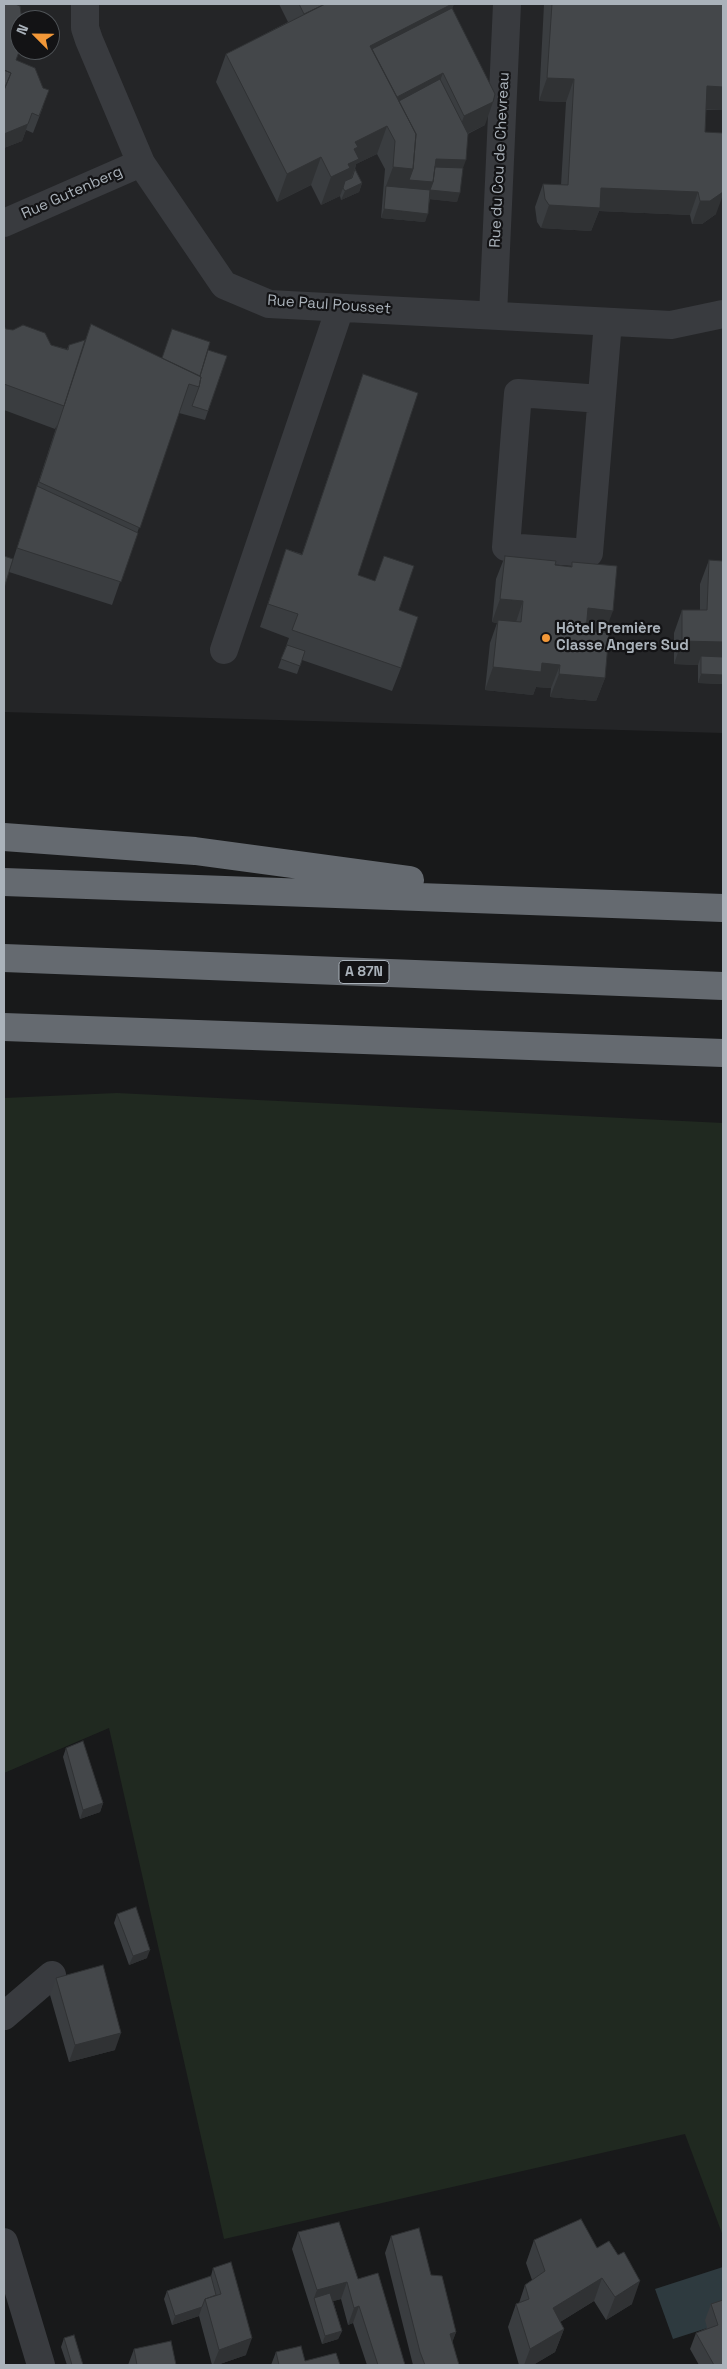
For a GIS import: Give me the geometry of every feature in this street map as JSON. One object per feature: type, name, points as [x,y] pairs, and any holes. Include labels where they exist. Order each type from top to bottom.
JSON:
[{"type":"highway","points":[[4,837],[196,851],[561,900]]},
{"type":"highway","points":[[4,882],[561,900],[723,908]]},
{"type":"highway","name":"A 87N","points":[[4,958],[723,986]]},
{"type":"highway","points":[[4,1027],[723,1053]]},
{"type":"street","name":"Rue Paul Pousset","points":[[85,4],[85,28],[89,40],[141,163],[224,285],[269,304],[671,325],[723,314]]},
{"type":"street","name":"Rue du Cou de Chevreau","points":[[493,315],[507,4]]},
{"type":"street","name":"Rue Gutenberg","points":[[4,223],[141,163]]},
{"type":"street","points":[[224,650],[340,308]]},
{"type":"street","points":[[602,399],[518,393],[506,547],[589,553],[602,399],[608,322]]},
{"type":"street","points":[[4,2016],[52,1975]]},
{"type":"street","points":[[4,2242],[40,2365]]},
{"type":"shaded area","points":[[4,4],[723,4],[723,733],[4,712]]},
{"type":"shaded area","points":[[117,1093],[723,1123],[723,2236],[685,2134],[224,2239],[109,1728],[4,1773],[4,1098]]},
{"type":"shaded area","points":[[723,2267],[723,2323],[673,2339],[655,2289]]},
{"type":"building","points":[[4,4],[15,4],[20,6],[21,10],[10,10],[10,60],[16,60],[35,68],[43,88],[49,90],[39,116],[32,113],[28,124],[4,134],[4,90],[11,73],[4,70]]},
{"type":"building","points":[[299,4],[325,4],[304,14]]},
{"type":"building","points":[[325,4],[452,4],[370,46],[416,134],[413,169],[393,167],[395,141],[387,126],[355,142],[358,147],[354,149],[359,159],[348,164],[350,168],[331,177],[321,157],[287,174],[226,54]]},
{"type":"building","points":[[552,4],[723,4],[723,87],[707,86],[705,132],[723,133],[723,192],[710,201],[700,201],[698,192],[601,188],[600,208],[549,205],[545,199],[543,184],[568,185],[574,79],[547,78]]},
{"type":"building","points":[[452,8],[495,94],[493,102],[464,116],[443,73],[397,97],[372,49]]},
{"type":"building","points":[[4,70],[11,73],[4,90]]},
{"type":"building","points":[[440,79],[468,134],[466,160],[436,159],[433,182],[409,180],[413,169],[416,134],[399,101]]},
{"type":"building","points":[[435,167],[463,168],[460,193],[430,190]]},
{"type":"building","points":[[355,169],[362,183],[345,191],[343,188],[345,181],[352,178]]},
{"type":"building","points":[[386,186],[430,190],[428,214],[384,209]]},
{"type":"building","points":[[91,324],[201,377],[199,387],[189,384],[140,528],[39,482]]},
{"type":"building","points":[[23,325],[45,333],[51,345],[68,350],[69,345],[85,340],[64,406],[4,384],[4,326],[6,329],[13,330]]},
{"type":"building","points":[[172,329],[210,342],[200,376],[162,358]]},
{"type":"building","points":[[208,350],[227,356],[208,411],[192,406],[199,387],[200,376]]},
{"type":"building","points":[[363,374],[418,393],[358,575],[375,581],[384,556],[414,566],[399,610],[418,617],[401,668],[292,630],[298,614],[268,604],[286,549],[302,555]]},
{"type":"building","points":[[37,486],[138,533],[121,582],[17,548]]},
{"type":"building","points":[[4,556],[13,559],[4,588]]},
{"type":"building","name":"Hôtel Première Classe Angers Sud","points":[[505,556],[556,561],[555,565],[572,567],[572,562],[617,566],[613,611],[588,608],[586,630],[609,633],[605,678],[559,674],[560,665],[542,663],[541,672],[493,667],[498,620],[521,622],[523,601],[500,599]]},
{"type":"building","points":[[709,560],[723,561],[723,642],[682,641],[682,610],[707,610]]},
{"type":"building","points":[[287,645],[305,651],[300,666],[281,659]]},
{"type":"building","points":[[701,656],[723,657],[723,675],[701,674]]},
{"type":"building","points":[[83,1741],[103,1803],[83,1810],[66,1748]]},
{"type":"building","points":[[136,1907],[150,1950],[133,1956],[117,1914]]},
{"type":"building","points":[[103,1965],[121,2033],[75,2045],[56,1978]]},
{"type":"building","points":[[581,2219],[597,2248],[609,2241],[618,2255],[624,2252],[640,2281],[615,2297],[602,2278],[553,2308],[564,2329],[530,2349],[516,2304],[529,2299],[525,2285],[545,2271],[534,2240]]},
{"type":"building","points":[[339,2222],[358,2279],[378,2273],[405,2365],[378,2365],[359,2306],[354,2308],[347,2282],[317,2290],[298,2232]]},
{"type":"building","points":[[419,2228],[431,2275],[442,2276],[456,2332],[450,2334],[459,2365],[425,2365],[420,2352],[391,2236]]},
{"type":"building","points":[[231,2262],[252,2338],[219,2350],[205,2299],[221,2294],[213,2268]]},
{"type":"building","points":[[211,2276],[216,2295],[205,2299],[202,2307],[175,2316],[167,2291]]},
{"type":"building","points":[[330,2293],[342,2331],[325,2336],[314,2298]]},
{"type":"building","points":[[723,2300],[723,2365],[714,2365],[696,2333],[718,2325],[711,2304]]},
{"type":"building","points":[[74,2335],[83,2365],[72,2365],[64,2338]]},
{"type":"building","points":[[171,2341],[176,2365],[137,2365],[134,2349]]},
{"type":"building","points":[[301,2346],[305,2361],[336,2353],[340,2365],[279,2365],[276,2352]]},
{"type":"place","name":"Hôtel Première Classe Angers Sud","points":[[546,638]]}]
